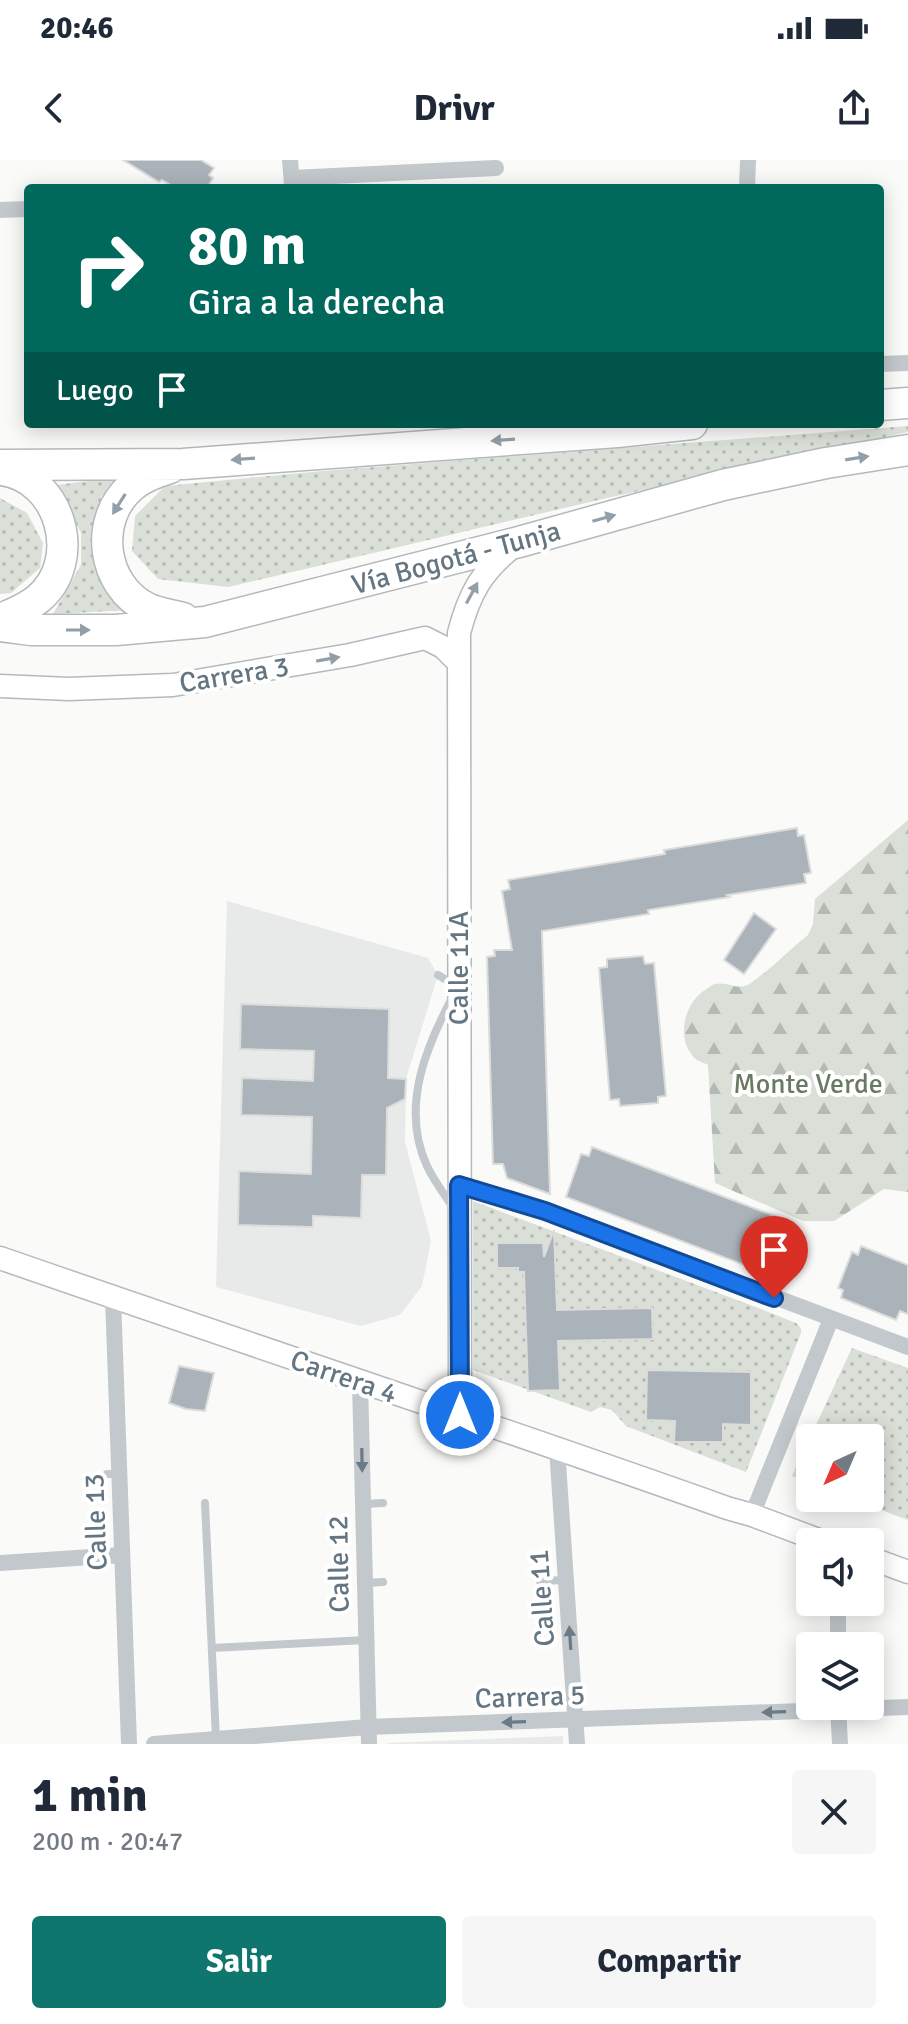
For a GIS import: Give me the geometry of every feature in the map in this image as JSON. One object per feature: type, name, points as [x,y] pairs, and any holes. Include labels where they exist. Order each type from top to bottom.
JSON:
[{"type":"highway","points":[[884,405],[908,403]]},
{"type":"highway","points":[[0,467],[183,464],[654,428]]},
{"type":"highway","name":"Vía Bogotá - Tunja","points":[[0,626],[31,630],[116,630],[205,622],[519,542],[723,485],[826,463],[908,450]]},
{"type":"highway","points":[[183,464],[155,473],[131,487],[113,510],[106,537],[110,565],[124,590],[146,608],[205,622]]},
{"type":"highway","points":[[0,467],[33,483],[51,502],[62,526],[63,552],[55,577],[40,598],[0,619]]},
{"type":"street","points":[[290,160],[292,183],[496,168]]},
{"type":"street","points":[[747,184],[748,160]]},
{"type":"street","points":[[0,210],[24,209]]},
{"type":"street","points":[[884,364],[908,363]]},
{"type":"street","name":"Calle 11A","points":[[460,1415],[457,661],[459,633],[466,606],[479,581],[497,559],[519,542]]},
{"type":"street","name":"Carrera 3","points":[[0,686],[69,689],[173,685],[350,655],[425,638],[443,647],[457,661]]},
{"type":"street","points":[[459,1185],[545,1211],[908,1347]]},
{"type":"street","name":"Carrera 4","points":[[0,1258],[796,1532]]},
{"type":"street","name":"Calle 13","points":[[113,1297],[113,1474],[122,1555],[129,1744]]},
{"type":"street","points":[[752,1515],[831,1319]]},
{"type":"street","name":"Calle 12","points":[[360,1382],[369,1735]]},
{"type":"street","name":"Calle 11","points":[[557,1448],[577,1744]]},
{"type":"street","points":[[0,1563],[122,1555]]},
{"type":"street","points":[[884,1563],[908,1572]]},
{"type":"street","name":"Carrera 5","points":[[884,1707],[908,1707]]},
{"type":"street","name":"Carrera 5","points":[[154,1744],[216,1739],[369,1735],[575,1720],[796,1710]]},
{"type":"street","points":[[839,1720],[840,1744]]},
{"type":"lane","points":[[438,975],[458,987],[436,1026],[421,1068],[415,1100],[417,1136],[427,1165],[459,1215]]},
{"type":"lane","points":[[205,1503],[216,1739]]},
{"type":"lane","points":[[363,1504],[383,1503]]},
{"type":"lane","points":[[540,1581],[566,1580]]},
{"type":"lane","points":[[365,1583],[383,1582]]},
{"type":"lane","points":[[212,1648],[366,1640]]},
{"type":"shaded area","points":[[227,901],[428,958],[438,975],[406,1079],[405,1142],[431,1241],[422,1286],[400,1315],[361,1326],[216,1287]]},
{"type":"shaded area","points":[[563,1736],[563,1744],[387,1744],[387,1743]]},
{"type":"green space","points":[[908,426],[908,432],[607,498],[228,587],[158,579],[132,551],[135,516],[165,486]]},
{"type":"green space","points":[[121,477],[101,497],[96,549],[103,587],[130,610],[53,614],[81,565],[81,533],[56,485]]},
{"type":"green space","points":[[0,498],[27,513],[43,543],[40,568],[11,593],[0,594]]},
{"type":"green space","name":"Monte Verde","points":[[908,820],[908,1192],[884,1189],[834,1221],[803,1221],[715,1183],[708,1065],[690,1052],[684,1024],[697,996],[715,984],[746,986],[808,935],[813,924],[815,899]]},
{"type":"green space","points":[[473,1201],[796,1323],[801,1333],[746,1472],[626,1426],[612,1410],[600,1407],[591,1412],[473,1370]]},
{"type":"green space","points":[[852,1348],[908,1368],[908,1520],[884,1511],[884,1424],[816,1424]]},
{"type":"building","points":[[123,160],[201,160],[214,168],[209,175],[213,178],[209,184],[159,182]]},
{"type":"building","points":[[797,828],[798,836],[804,835],[811,873],[804,874],[806,883],[648,910],[649,914],[542,931],[550,1194],[507,1178],[503,1164],[493,1164],[487,957],[495,956],[494,950],[512,950],[502,891],[510,889],[508,880]]},
{"type":"building","points":[[754,913],[776,929],[744,974],[724,960]]},
{"type":"building","points":[[643,956],[645,964],[654,963],[666,1096],[658,1097],[658,1103],[620,1106],[619,1099],[610,1100],[599,968],[607,967],[607,959]]},
{"type":"building","points":[[241,1004],[389,1009],[388,1078],[406,1079],[405,1099],[387,1108],[386,1175],[362,1175],[361,1218],[313,1216],[313,1227],[238,1225],[239,1171],[311,1174],[312,1117],[241,1115],[242,1078],[313,1081],[314,1051],[240,1049]]},
{"type":"building","points":[[592,1147],[788,1221],[786,1228],[791,1231],[778,1267],[771,1264],[768,1274],[566,1197],[581,1154],[589,1156]]},
{"type":"building","points":[[554,1230],[557,1310],[652,1308],[653,1339],[558,1341],[560,1390],[528,1391],[524,1272],[518,1272],[518,1268],[497,1268],[497,1243],[543,1243],[544,1257]]},
{"type":"building","points":[[861,1246],[908,1265],[908,1314],[900,1311],[896,1320],[841,1298],[843,1290],[838,1288],[852,1252],[858,1255]]},
{"type":"building","points":[[179,1366],[214,1373],[205,1411],[169,1403]]},
{"type":"building","points":[[647,1370],[751,1372],[751,1425],[723,1424],[723,1442],[674,1442],[675,1421],[646,1420]]},
{"type":"route","points":[[460,1415],[459,1185],[545,1211],[774,1298]]}]
